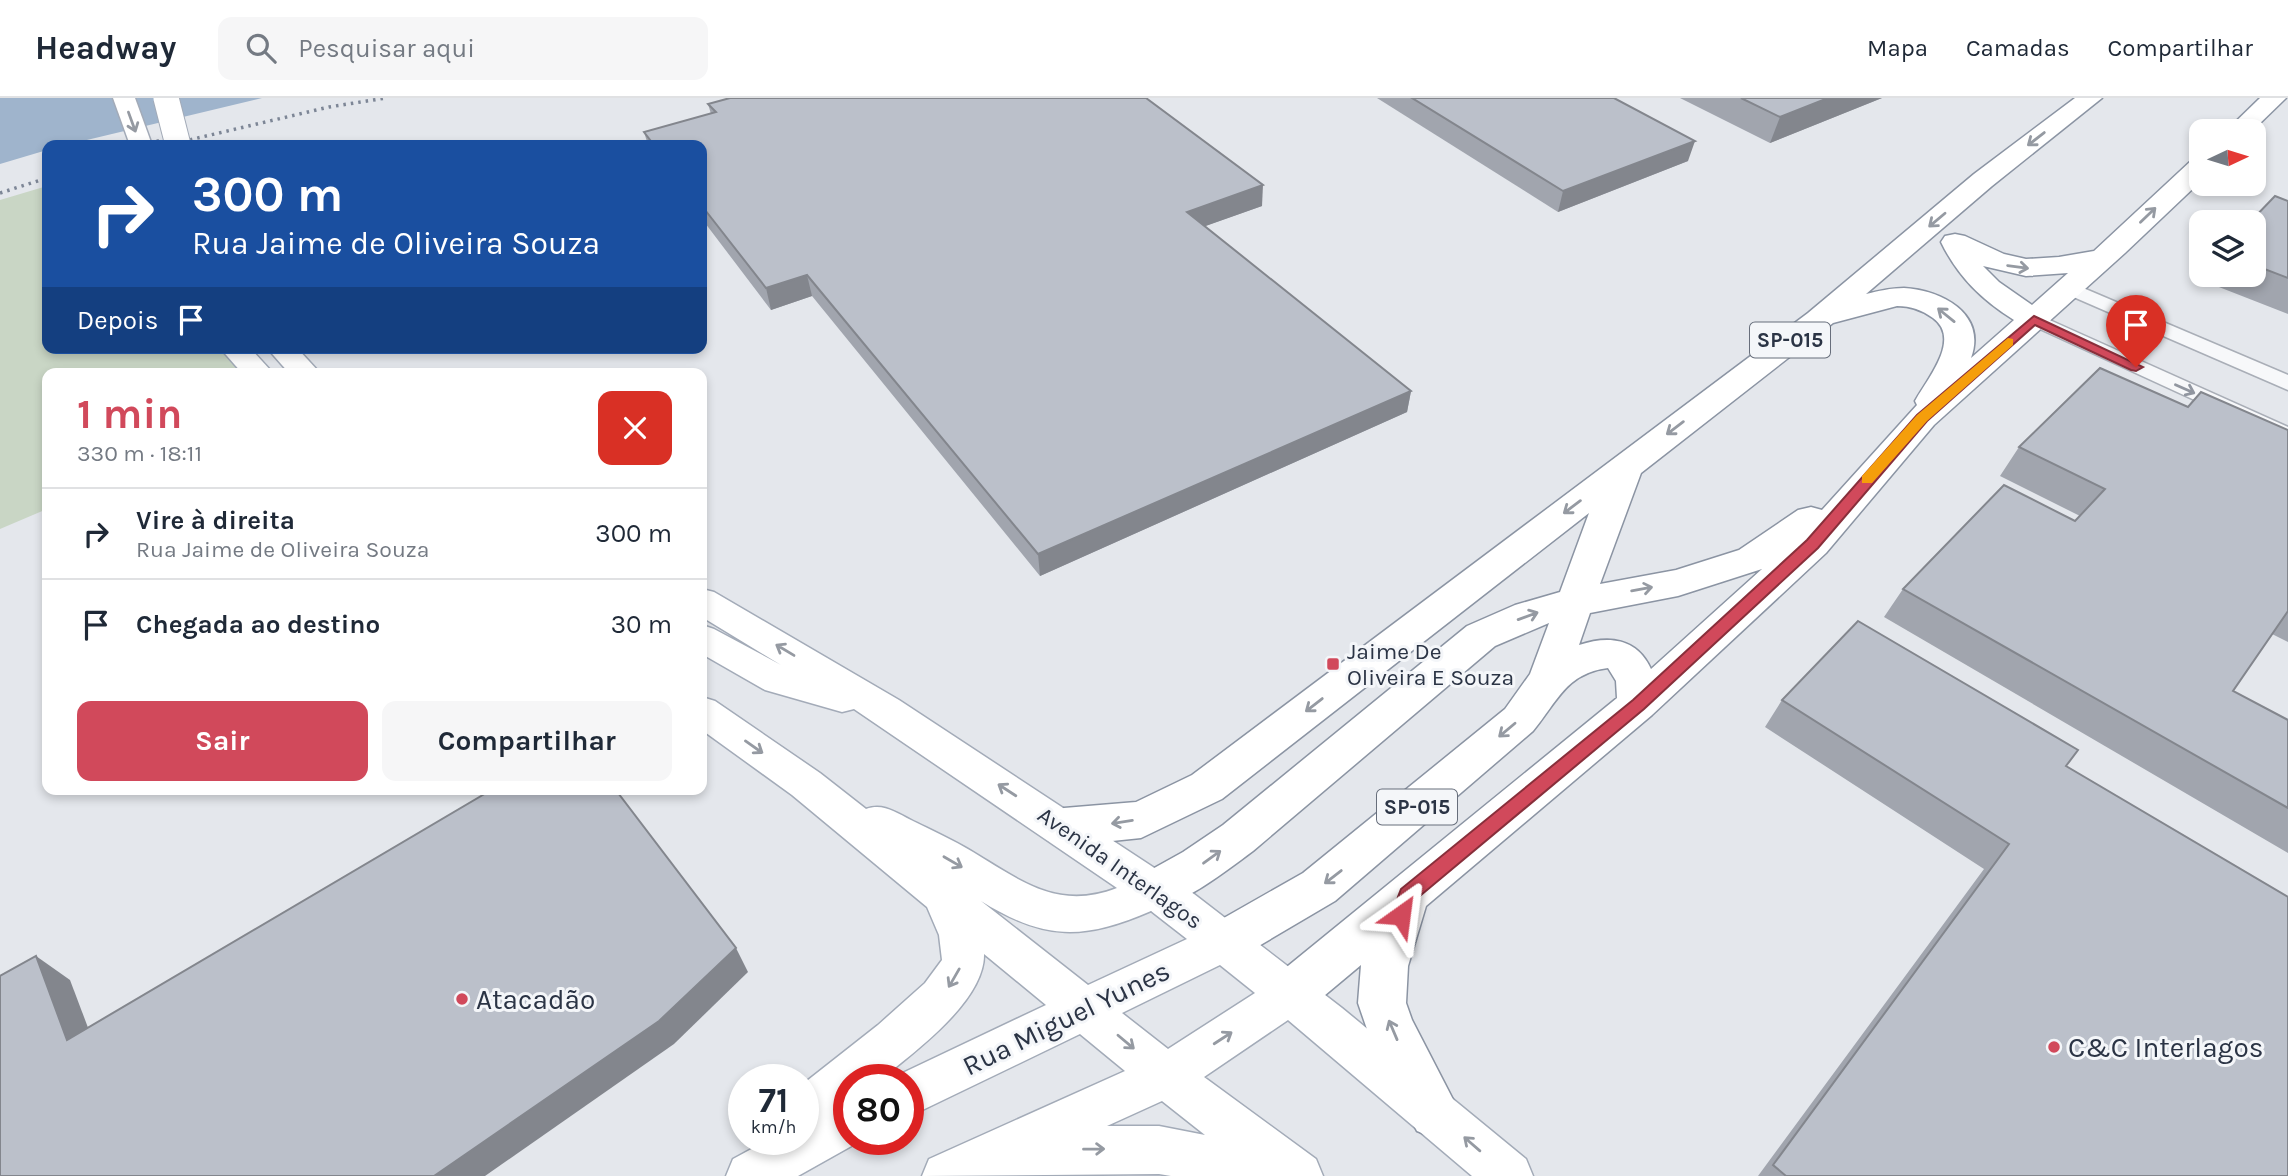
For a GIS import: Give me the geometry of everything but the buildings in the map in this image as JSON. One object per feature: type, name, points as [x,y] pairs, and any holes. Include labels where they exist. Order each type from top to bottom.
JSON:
[{"type":"highway","name":"SP-015","points":[[1224,942],[1319,887],[1519,720],[1549,677],[1602,524],[1627,465],[1819,319],[1983,180],[2090,98]]},
{"type":"highway","points":[[2251,119],[2274,98]]},
{"type":"highway","name":"SP-015","points":[[1289,995],[1639,704],[1813,544],[1922,418],[2104,257],[2189,177]]},
{"type":"highway","points":[[1955,242],[1983,180]]},
{"type":"highway","points":[[1955,242],[1993,261],[2026,269],[2053,268],[2104,257]]},
{"type":"highway","points":[[1955,242],[1979,282],[2034,320]]},
{"type":"highway","points":[[1819,319],[1879,299],[1901,297],[1919,300],[1950,316],[1958,328],[1960,342],[1922,418]]},
{"type":"highway","points":[[1064,827],[1141,820],[1206,787],[1627,465]]},
{"type":"highway","points":[[1154,891],[1199,866],[1238,838],[1481,636],[1528,615],[1575,602],[1678,583],[1752,559],[1867,480]]},
{"type":"highway","points":[[1549,677],[1591,654],[1606,652],[1619,656],[1634,672],[1639,704]]},
{"type":"highway","points":[[1407,895],[1387,955],[1381,993],[1392,1028],[1436,1113]]},
{"type":"main road","points":[[124,98],[139,140]]},
{"type":"main road","points":[[166,98],[177,140]]},
{"type":"main road","points":[[240,354],[254,368]]},
{"type":"main road","points":[[287,354],[301,368]]},
{"type":"main road","name":"Avenida Interlagos","points":[[707,604],[886,710],[1064,827],[1154,891],[1224,942],[1436,1113],[1508,1176]]},
{"type":"main road","points":[[707,641],[778,680],[886,710]]},
{"type":"main road","points":[[707,715],[806,784],[1166,1076],[1298,1176]]},
{"type":"main road","points":[[806,784],[956,863],[1002,894],[1046,911],[1085,915],[1118,906],[1154,891]]},
{"type":"main road","points":[[819,1101],[935,1006],[954,981],[963,962],[961,936],[941,892]]},
{"type":"main road","name":"Rua Miguel Yunes","points":[[924,1086],[1224,942]]},
{"type":"main road","name":"SP-015","points":[[951,1174],[1166,1076],[1289,995]]},
{"type":"main road","points":[[748,1176],[833,1131]]},
{"type":"main road","points":[[951,1174],[1034,1150],[1146,1149],[1211,1160],[1266,1176]]},
{"type":"main road","points":[[748,1176],[766,1155]]},
{"type":"street","points":[[2069,288],[2288,383]]},
{"type":"street","points":[[2034,320],[2288,436]]},
{"type":"green space","points":[[42,187],[42,354],[232,354],[244,368],[42,368],[42,511],[0,529],[0,200]]},
{"type":"water","points":[[0,98],[262,98],[87,140],[42,140],[42,151],[0,164]]},
{"type":"railway","points":[[189,140],[329,107],[386,98]]},
{"type":"railway","points":[[162,140],[178,136]]},
{"type":"railway","points":[[0,193],[42,180]]},
{"type":"slow traffic","points":[[1867,479],[1922,418],[2008,342]]},
{"type":"place","name":"Jaime De Oliveira E Souza","points":[[1333,664]]},
{"type":"place","name":"Atacadão","points":[[462,999]]},
{"type":"place","name":"C&C Interlagos","points":[[2054,1047]]},
{"type":"route","points":[[1401,915],[1407,895],[1639,704],[1813,544],[1922,418],[2034,320],[2136,367]]}]
